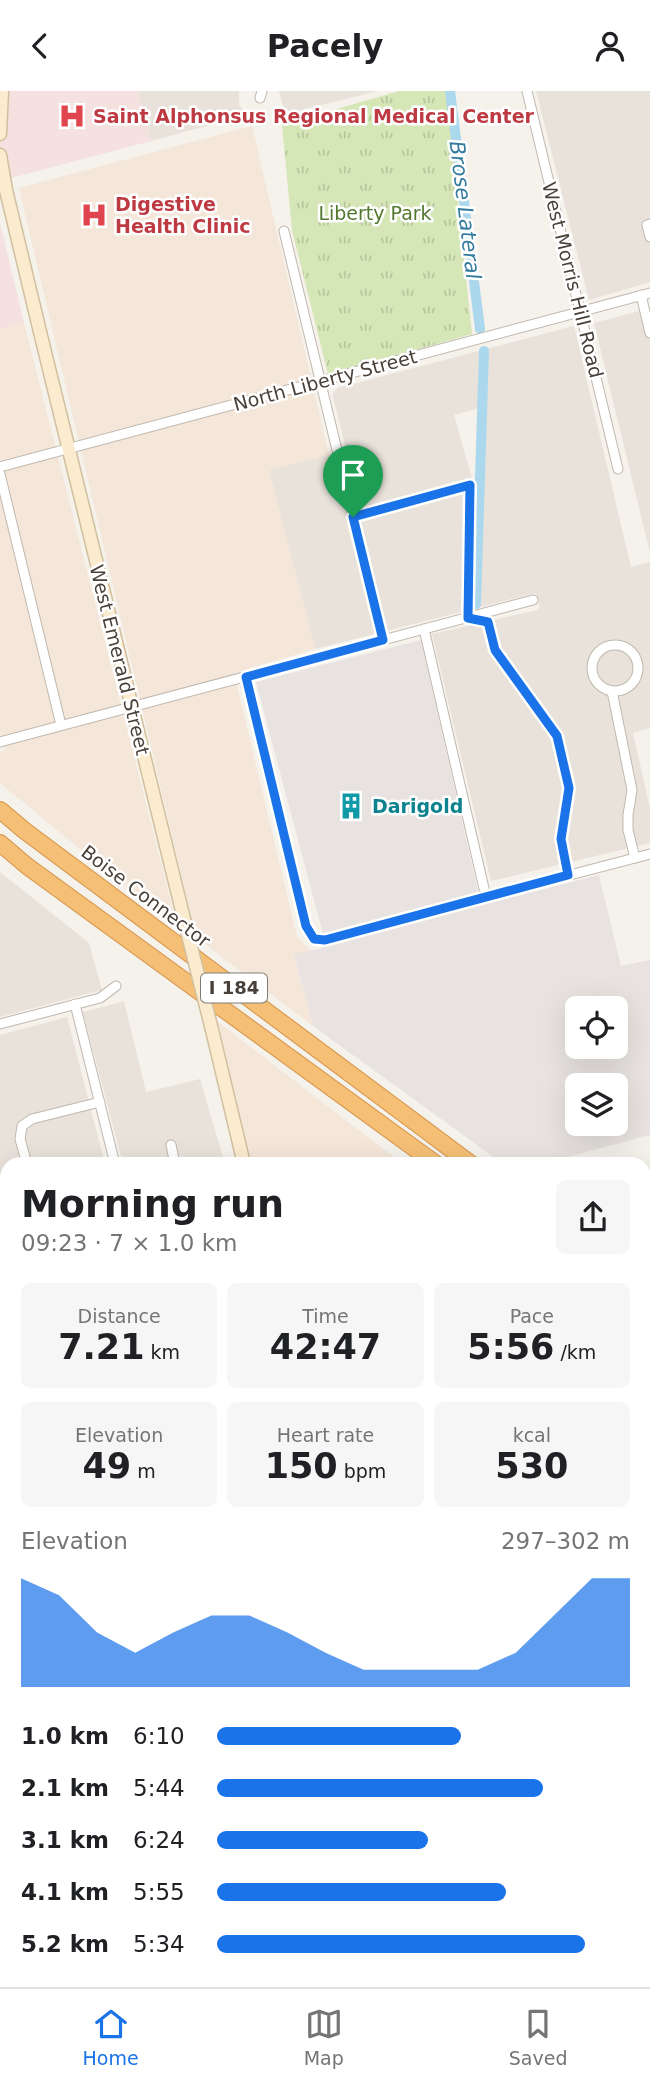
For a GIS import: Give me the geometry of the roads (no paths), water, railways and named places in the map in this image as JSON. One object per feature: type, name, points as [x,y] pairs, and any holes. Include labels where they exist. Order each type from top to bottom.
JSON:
[{"type":"highway","name":"Boise Connector","points":[[0,810],[462,1157]]},
{"type":"highway","name":"I 184","points":[[0,843],[60,891],[426,1157]]},
{"type":"main road","points":[[0,134],[2,91]]},
{"type":"main road","name":"West Emerald Street","points":[[0,155],[3,191],[69,448],[242,1157]]},
{"type":"street","name":"West Morris Hill Road","points":[[527,91],[618,469]]},
{"type":"street","points":[[650,225],[647,225],[650,237]]},
{"type":"street","points":[[284,231],[383,640]]},
{"type":"street","name":"North Liberty Street","points":[[0,467],[645,294]]},
{"type":"street","points":[[645,294],[650,333]]},
{"type":"street","points":[[0,474],[61,725]]},
{"type":"street","points":[[353,517],[470,485],[468,618]]},
{"type":"street","points":[[0,742],[533,600]]},
{"type":"street","points":[[468,618],[488,622],[495,650],[557,736],[569,788],[561,839],[568,875]]},
{"type":"street","points":[[424,629],[486,897]]},
{"type":"street","points":[[622,645],[634,654],[638,669],[627,688],[612,691],[598,684],[592,670],[595,655],[607,646],[622,645]]},
{"type":"street","points":[[246,677],[306,926],[314,939],[325,940],[650,854]]},
{"type":"street","points":[[612,691],[632,790],[628,829],[635,858]]},
{"type":"street","points":[[0,1024],[100,998],[116,986]]},
{"type":"street","points":[[75,1005],[113,1157]]},
{"type":"street","points":[[25,1157],[20,1139],[22,1126],[32,1119],[100,1102]]},
{"type":"street","points":[[171,1145],[174,1157]]},
{"type":"waterway","name":"Brose Lateral","points":[[450,91],[480,329]]},
{"type":"waterway","name":"Brose Lateral","points":[[476,604],[484,351]]},
{"type":"place","name":"Saint Alphonsus Regional Medical Center","points":[[72,116]]},
{"type":"place","name":"Digestive Health Clinic","points":[[94,215]]},
{"type":"place","name":"Darigold","points":[[351,806]]},
{"type":"park label","name":"Liberty Park","points":[[375,213]]}]
